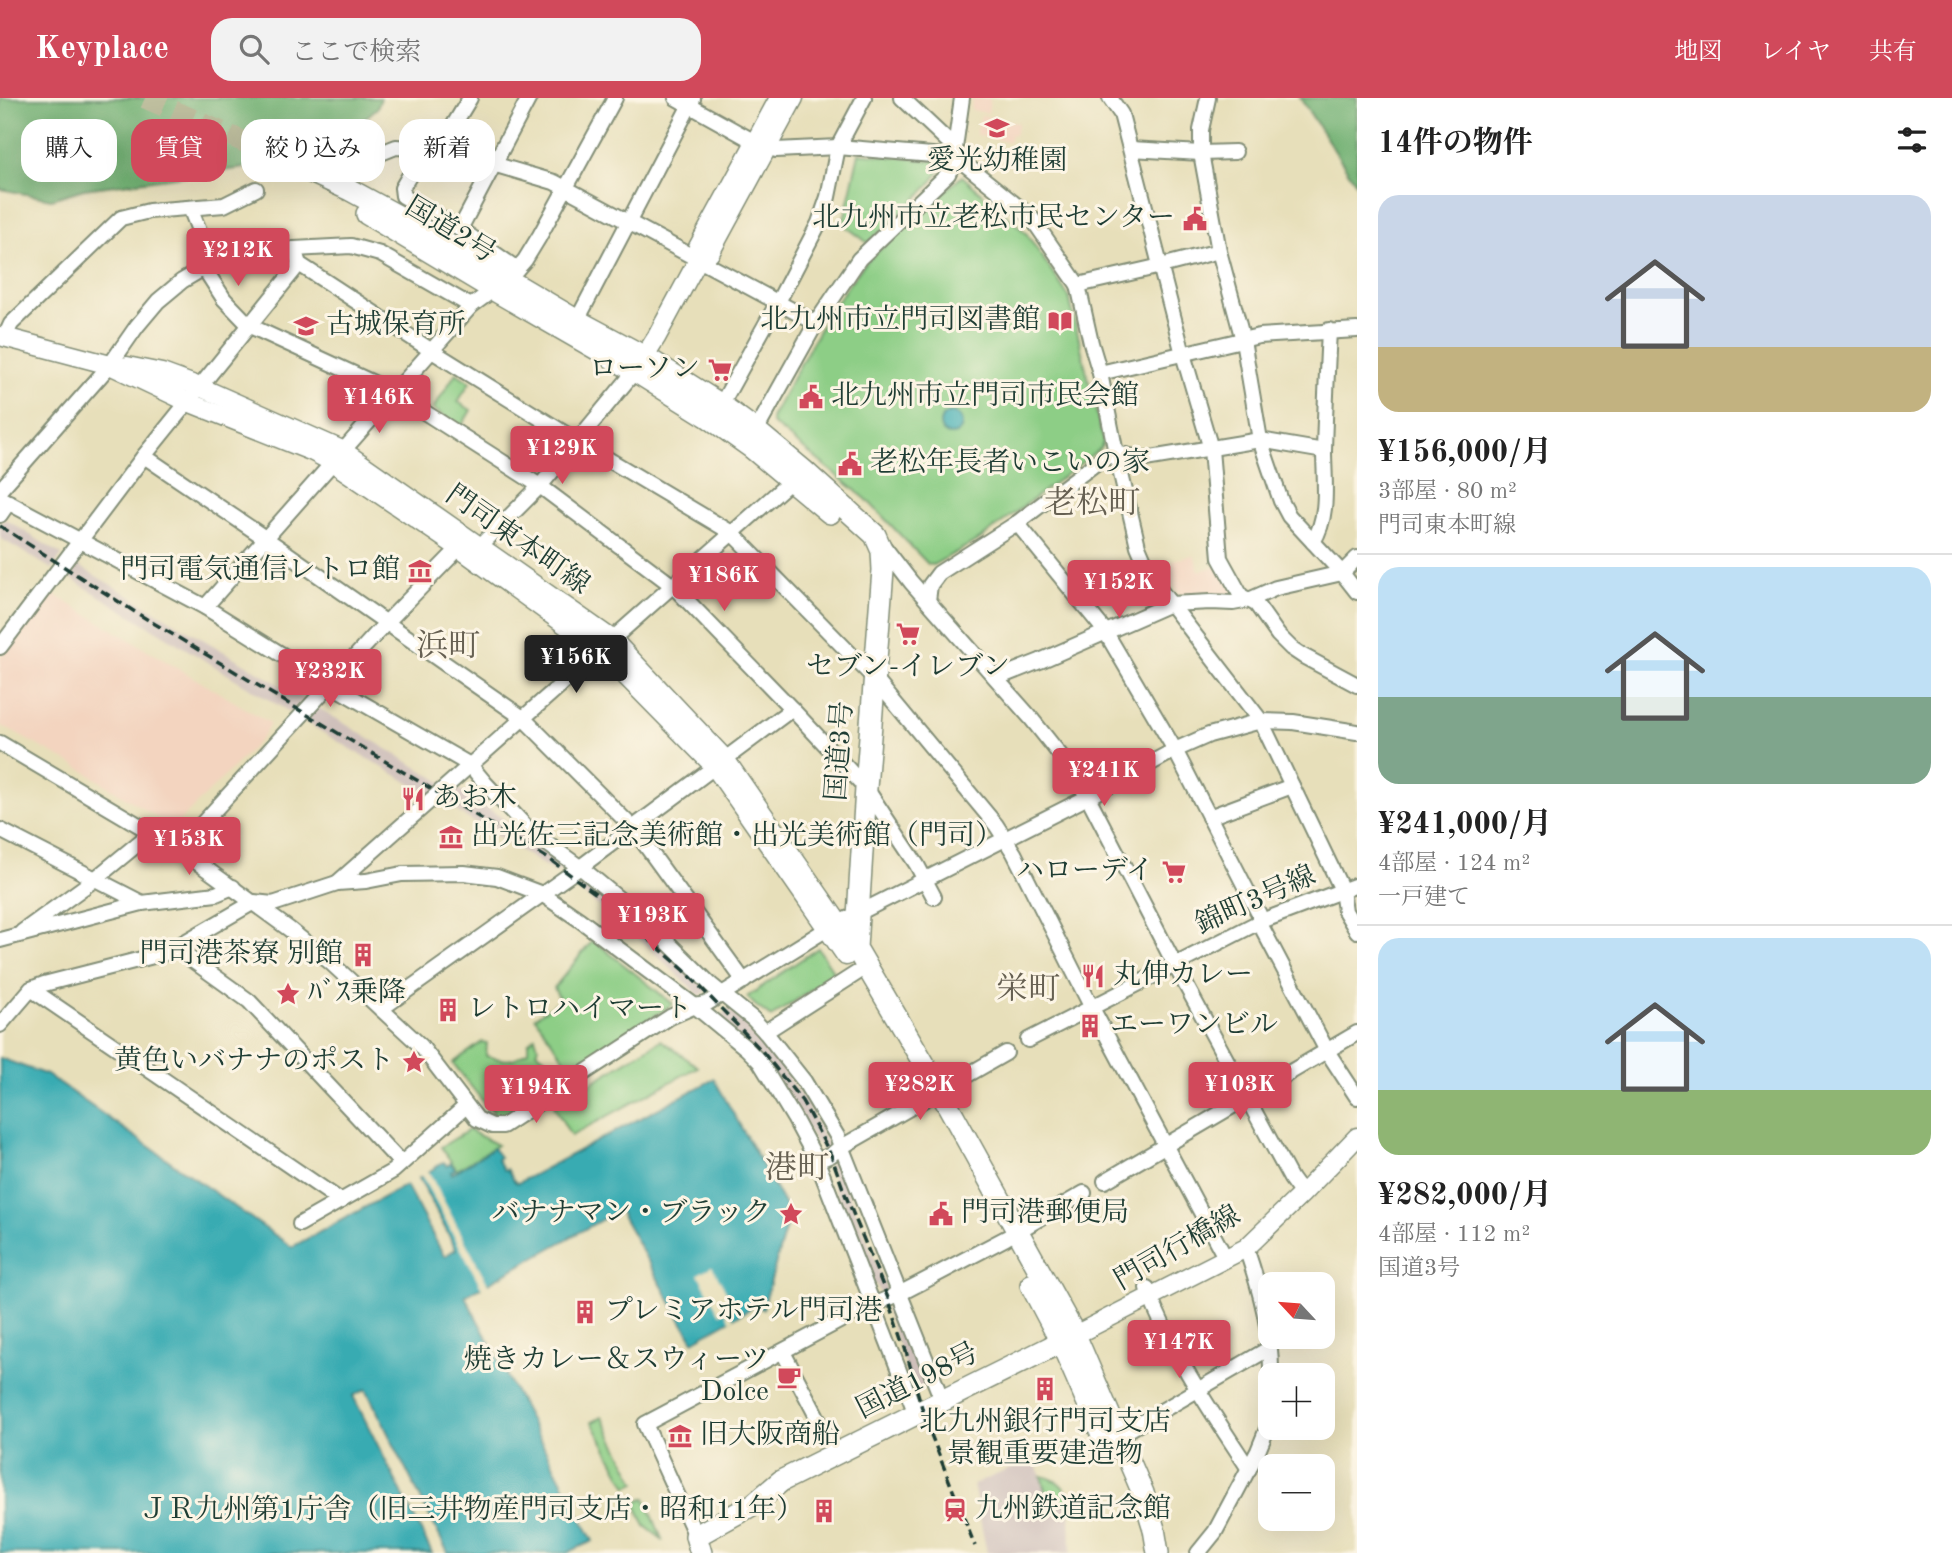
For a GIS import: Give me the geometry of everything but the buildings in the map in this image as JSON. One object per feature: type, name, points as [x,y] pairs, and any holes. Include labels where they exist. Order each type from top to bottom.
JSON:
[{"type":"highway","name":"国道2号","points":[[506,279],[362,211],[296,165],[350,190],[420,228],[506,279],[573,327],[721,405],[748,438],[792,480],[870,540]]},
{"type":"highway","name":"国道2号","points":[[640,364],[707,416],[748,438],[870,540]]},
{"type":"highway","name":"国道3号","points":[[846,945],[860,913],[866,788],[883,559],[879,543],[870,540]]},
{"type":"highway","name":"国道3号","points":[[870,540],[880,593]]},
{"type":"highway","points":[[846,945],[935,1094],[1068,1339],[1112,1440],[1146,1553]]},
{"type":"highway","name":"国道198号","points":[[698,1544],[781,1481],[1068,1339]]},
{"type":"highway","points":[[1112,1440],[1143,1493],[1158,1553]]},
{"type":"main road","points":[[640,364],[698,260],[709,253],[761,145],[779,98]]},
{"type":"main road","points":[[761,145],[794,98]]},
{"type":"main road","name":"門司東本町線","points":[[3,336],[110,365],[162,373],[200,387],[337,456],[479,547],[606,645],[720,763],[846,945]]},
{"type":"main road","name":"門司東本町線","points":[[110,365],[188,402],[313,452],[337,456],[459,548],[606,645]]},
{"type":"main road","name":"門司行橋線","points":[[1068,1339],[1148,1293],[1246,1248],[1357,1137]]},
{"type":"street","points":[[454,119],[470,98]]},
{"type":"street","points":[[495,160],[529,98]]},
{"type":"street","points":[[205,607],[393,392],[471,306],[506,279],[540,237],[615,98]]},
{"type":"street","points":[[676,98],[691,101],[761,145],[776,150],[838,147],[956,152]]},
{"type":"street","points":[[721,405],[819,223],[828,197],[838,147],[864,98]]},
{"type":"street","points":[[902,98],[956,152],[1031,217],[1078,285],[1138,546],[1153,581],[1262,721],[1342,890],[1345,911],[1357,930]]},
{"type":"street","points":[[748,438],[816,323],[859,259],[948,174],[956,152],[962,98]]},
{"type":"street","points":[[1110,98],[1121,114],[1183,354],[1211,449],[1220,558],[1241,596],[1256,604],[1278,635],[1292,648],[1357,685]]},
{"type":"street","points":[[1208,98],[1201,130],[1201,153],[1219,251],[1243,340],[1260,440],[1281,501],[1289,516],[1357,592]]},
{"type":"street","points":[[573,327],[691,101]]},
{"type":"street","points":[[1131,149],[1235,152]]},
{"type":"street","points":[[495,165],[567,188],[816,323]]},
{"type":"street","points":[[407,182],[402,188],[403,196],[460,229],[506,279]]},
{"type":"street","points":[[460,229],[484,182]]},
{"type":"street","points":[[3,336],[11,324],[121,218],[149,211],[224,205],[256,189]]},
{"type":"street","points":[[190,208],[209,266],[224,299],[250,326],[393,392],[540,485],[673,586],[866,788],[911,855],[934,897]]},
{"type":"street","points":[[471,306],[380,254],[351,246],[294,249],[209,266],[181,281],[158,301],[2,501],[205,607],[329,684],[470,765],[531,832],[649,924],[722,995],[765,1031],[804,1081],[837,1136],[942,1400]]},
{"type":"street","points":[[294,249],[299,264],[432,351],[732,533],[874,678],[996,825],[1014,853],[1092,1008],[1226,1259]]},
{"type":"street","points":[[1078,285],[1219,251]]},
{"type":"street","points":[[0,647],[144,456],[299,264]]},
{"type":"street","points":[[1100,373],[1259,336],[1357,330]]},
{"type":"street","points":[[1313,542],[1325,503],[1324,451],[1329,331]]},
{"type":"street","points":[[179,849],[329,684],[459,548],[479,547],[540,485],[640,364]]},
{"type":"street","points":[[928,601],[930,585],[939,573],[1017,523],[1100,460],[1116,453],[1145,459],[1260,440],[1324,451]]},
{"type":"street","points":[[144,456],[523,718],[633,828],[744,981]]},
{"type":"street","points":[[337,883],[792,480]]},
{"type":"street","points":[[1017,523],[1105,631],[1175,750],[1259,914],[1259,922],[1327,1051],[1357,1097]]},
{"type":"street","points":[[870,540],[997,678],[1053,746],[1088,797],[1290,1180],[1302,1194]]},
{"type":"street","points":[[997,678],[1170,604],[1233,603],[1249,600],[1276,588],[1342,573],[1357,558]]},
{"type":"street","points":[[883,559],[911,582]]},
{"type":"street","points":[[381,1009],[579,868],[792,709]]},
{"type":"street","points":[[765,1031],[846,945],[860,913],[1175,750],[1209,735],[1262,721],[1357,729]]},
{"type":"street","points":[[0,743],[179,849],[254,902],[330,962],[421,1045],[477,1119],[492,1126],[503,1126],[670,1017],[706,1004],[744,981],[846,945]]},
{"type":"street","points":[[1209,817],[1292,786]]},
{"type":"street","points":[[0,830],[142,903]]},
{"type":"street","points":[[15,937],[151,833]]},
{"type":"street","points":[[0,1025],[31,989],[169,952],[254,902],[272,904],[337,883],[402,874],[464,873],[498,877],[542,894],[695,1006],[760,1062],[817,1161],[916,1414]]},
{"type":"street","name":"錦町3号線","points":[[1028,1040],[1259,922],[1357,885]]},
{"type":"street","points":[[0,940],[142,903],[216,894],[233,887]]},
{"type":"street","points":[[183,943],[185,955],[249,1001],[401,1163]]},
{"type":"street","points":[[31,989],[341,1200]]},
{"type":"street","points":[[1105,1181],[1357,1033]]},
{"type":"street","points":[[817,1161],[1006,1053]]},
{"type":"street","points":[[299,1224],[393,1171],[466,1106]]},
{"type":"street","points":[[698,1544],[645,1424],[872,1304],[899,1294],[1084,1193]]},
{"type":"street","points":[[1246,1248],[1258,1290]]},
{"type":"street","points":[[1148,1293],[1197,1390],[1249,1469]]},
{"type":"street","points":[[1112,1440],[1267,1349]]},
{"type":"street","points":[[783,1352],[836,1453]]},
{"type":"street","points":[[1198,1553],[1215,1532],[1262,1440]]},
{"type":"shaded area","name":"愛光幼稚園","points":[[972,98],[990,98],[988,113],[971,110]]},
{"type":"shaded area","name":"愛光幼稚園","points":[[981,115],[1018,123],[1015,135],[1011,134],[1009,142],[976,135]]},
{"type":"shaded area","points":[[5,519],[62,555],[52,569],[0,538],[0,525]]},
{"type":"shaded area","points":[[1194,555],[1199,571],[1221,565],[1235,592],[1233,596],[1179,594],[1159,564]]},
{"type":"shaded area","points":[[74,563],[304,699],[291,713],[65,575]]},
{"type":"shaded area","points":[[51,593],[270,723],[261,739],[176,825],[172,827],[78,767],[0,725],[0,658]]},
{"type":"shaded area","points":[[317,707],[445,784],[432,796],[303,721]]},
{"type":"shaded area","points":[[451,784],[511,824],[566,866],[556,873],[435,798]]},
{"type":"shaded area","points":[[580,875],[664,946],[708,989],[700,996],[643,942],[569,883]]},
{"type":"shaded area","points":[[729,1009],[750,1028],[749,1031],[783,1069],[807,1104],[830,1149],[823,1152],[817,1142],[815,1143],[786,1092],[724,1024],[720,1017]]},
{"type":"shaded area","points":[[839,1160],[838,1166],[888,1293],[881,1296],[876,1284],[873,1285],[833,1184],[835,1183],[828,1164]]},
{"type":"shaded area","points":[[893,1304],[925,1386],[911,1392],[904,1362],[885,1308]]},
{"type":"shaded area","points":[[1021,1464],[1036,1465],[1049,1504],[1070,1504],[1071,1553],[987,1553],[973,1485]]},
{"type":"green space","points":[[0,98],[381,98],[377,108],[364,119],[241,119],[241,168],[227,170],[227,119],[131,119],[131,182],[137,182],[84,189],[51,199],[0,189]]},
{"type":"green space","points":[[1300,98],[1357,98],[1357,185]]},
{"type":"green space","points":[[859,153],[936,161],[941,167],[920,195],[868,243],[843,224]]},
{"type":"green space","points":[[962,176],[1026,233],[1069,297],[1103,441],[1101,448],[980,539],[933,565],[928,564],[866,499],[772,423],[771,418],[823,323],[865,263]]},
{"type":"green space","points":[[456,373],[470,382],[458,402],[471,410],[461,427],[433,409]]},
{"type":"green space","points":[[593,940],[673,1004],[572,1070],[535,1017],[560,1000],[554,988]]},
{"type":"green space","points":[[818,948],[833,971],[832,976],[771,1017],[747,997]]},
{"type":"green space","points":[[535,1037],[538,1047],[536,1051],[569,1078],[506,1117],[493,1118],[493,1110],[488,1108],[453,1063],[482,1042],[487,1043],[486,1056],[504,1060],[517,1058],[528,1051],[528,1043]]},
{"type":"green space","points":[[661,1040],[698,1067],[571,1136],[554,1106]]},
{"type":"green space","points":[[469,1130],[497,1145],[457,1170],[441,1147]]},
{"type":"green space","points":[[602,1417],[636,1482],[627,1487],[592,1422]]},
{"type":"green space","points":[[1041,1476],[1061,1485],[1070,1504],[1049,1504]]},
{"type":"green space","points":[[645,1498],[662,1539],[645,1526],[635,1503]]},
{"type":"water","points":[[951,413],[959,416],[962,424],[959,432],[951,435],[943,432],[940,424],[943,416]]},
{"type":"water","points":[[0,1058],[47,1075],[292,1247],[406,1185],[444,1256],[456,1249],[419,1178],[444,1162],[447,1166],[451,1163],[455,1169],[452,1174],[493,1148],[500,1157],[497,1159],[504,1170],[507,1169],[518,1183],[714,1079],[787,1209],[788,1219],[763,1309],[755,1306],[693,1341],[619,1210],[465,1296],[593,1541],[567,1553],[448,1553],[366,1389],[353,1396],[432,1553],[0,1553]]},
{"type":"pier","points":[[427,1169],[489,1286],[483,1290],[420,1173]]},
{"type":"pier","points":[[712,1266],[734,1305],[728,1309],[734,1319],[730,1321],[725,1311],[720,1314],[698,1274]]},
{"type":"tunnel","points":[[145,98],[241,141]]},
{"type":"railway","points":[[0,526],[135,612],[549,859],[603,899],[684,970],[762,1051],[802,1101],[831,1155],[888,1298],[926,1422],[975,1546]]},
{"type":"place","name":"愛光幼稚園","points":[[997,128]]},
{"type":"place","name":"北九州市立老松市民センター","points":[[1195,219]]},
{"type":"place","name":"北九州市立門司図書館","points":[[1060,321]]},
{"type":"place","name":"古城保育所","points":[[306,326]]},
{"type":"place","name":"ローソン","points":[[720,370]]},
{"type":"place","name":"北九州市立門司市民会館","points":[[811,397]]},
{"type":"place","name":"老松年長者いこいの家","points":[[850,464]]},
{"type":"place","name":"門司電気通信レトロ館","points":[[420,571]]},
{"type":"place","name":"セブン-イレブン","points":[[908,634]]},
{"type":"place","name":"あお木","points":[[413,799]]},
{"type":"place","name":"出光佐三記念美術館・出光美術館（門司）","points":[[451,837]]},
{"type":"place","name":"ハローデイ","points":[[1174,872]]},
{"type":"place","name":"門司港茶寮 別館","points":[[363,955]]},
{"type":"place","name":"丸伸カレー","points":[[1093,976]]},
{"type":"place","name":"ﾊﾞｽ乗降","points":[[288,994]]},
{"type":"place","name":"レトロハイマート","points":[[448,1010]]},
{"type":"place","name":"エーワンビル","points":[[1090,1026]]},
{"type":"place","name":"黄色いバナナのポスト","points":[[414,1062]]},
{"type":"place","name":"バナナマン・ブラック","points":[[791,1214]]},
{"type":"place","name":"門司港郵便局","points":[[941,1214]]},
{"type":"place","name":"プレミアホテル門司港","points":[[585,1312]]},
{"type":"place","name":"焼きカレー＆スウィーツ Dolce","points":[[789,1377]]},
{"type":"place","name":"北九州銀行門司支店 景観重要建造物","points":[[1045,1389]]},
{"type":"place","name":"旧大阪商船","points":[[680,1436]]},
{"type":"place","name":"九州鉄道記念館","points":[[955,1510]]},
{"type":"place","name":"ＪＲ九州第1庁舎（旧三井物産門司支店・昭和11年）","points":[[824,1511]]},
{"type":"district","name":"老松町","points":[[1092,505]]},
{"type":"district","name":"浜町","points":[[448,648]]},
{"type":"district","name":"栄町","points":[[1028,991]]},
{"type":"district","name":"港町","points":[[797,1170]]}]
